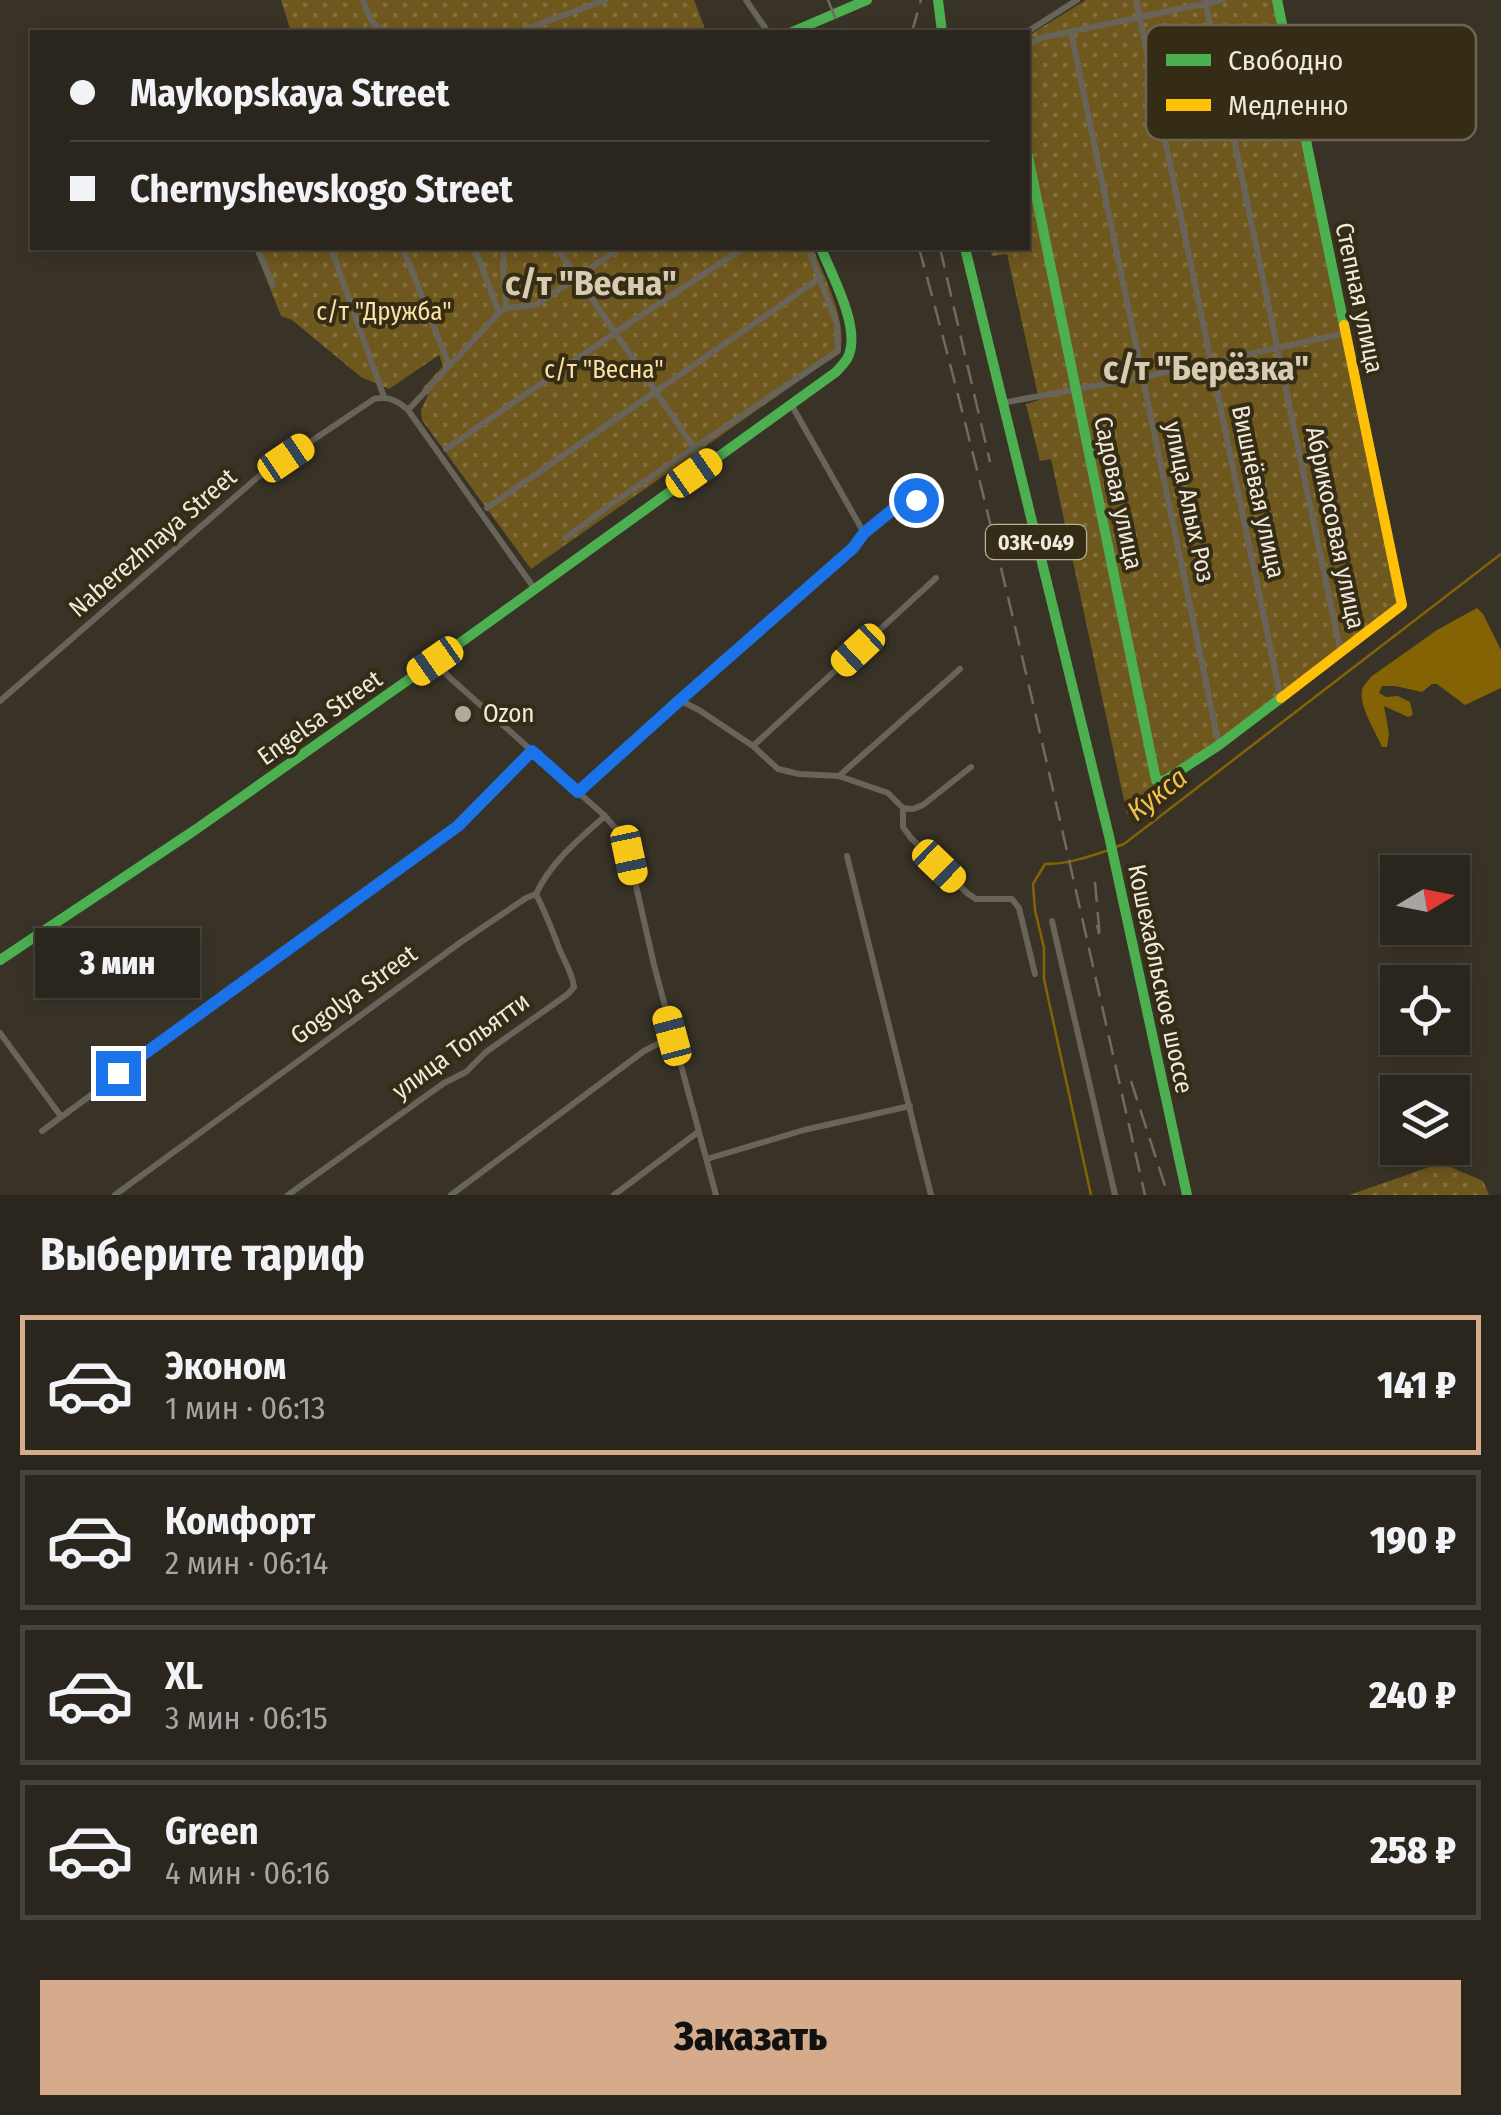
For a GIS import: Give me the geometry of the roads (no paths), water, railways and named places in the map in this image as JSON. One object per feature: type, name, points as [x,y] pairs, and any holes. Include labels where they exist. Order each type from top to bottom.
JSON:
[{"type":"street","points":[[363,0],[378,30]]},
{"type":"street","points":[[523,30],[605,0]]},
{"type":"street","points":[[746,0],[767,30]]},
{"type":"street","points":[[797,30],[867,0]]},
{"type":"street","points":[[938,0],[942,30]]},
{"type":"street","points":[[1029,30],[1077,0]]},
{"type":"street","name":"Вишнёвая улица","points":[[1136,0],[1146,50]]},
{"type":"street","points":[[1030,44],[1040,38],[1222,0]]},
{"type":"street","name":"Степная улица","points":[[1277,0],[1282,25]]},
{"type":"street","name":"улица Алых Роз","points":[[1071,32],[1219,745]]},
{"type":"street","name":"Вишнёвая улица","points":[[1164,140],[1281,699]]},
{"type":"street","name":"Абрикосовая улица","points":[[1235,140],[1340,654]]},
{"type":"street","name":"Степная улица","points":[[1306,140],[1402,605],[1340,654]]},
{"type":"street","name":"Садовая улица","points":[[1030,166],[1156,780],[1172,778],[1219,745]]},
{"type":"street","points":[[258,250],[273,285]]},
{"type":"street","points":[[332,250],[384,397],[398,401],[408,410],[534,588]]},
{"type":"street","points":[[403,250],[449,365]]},
{"type":"street","points":[[476,250],[493,298],[502,310]]},
{"type":"street","points":[[408,410],[502,310],[506,292],[505,250]]},
{"type":"street","points":[[558,250],[694,448]]},
{"type":"street","points":[[502,310],[536,305],[617,250]]},
{"type":"street","points":[[446,449],[740,250]]},
{"type":"street","points":[[809,250],[837,324],[843,354]]},
{"type":"street","points":[[565,538],[694,448],[843,354],[852,338],[849,322],[822,250]]},
{"type":"street","name":"Кошехабльское шоссе","points":[[965,250],[1109,836],[1186,1195]]},
{"type":"street","points":[[486,508],[820,278]]},
{"type":"street","points":[[1002,403],[1346,333]]},
{"type":"street","name":"Engelsa Street","points":[[0,960],[195,830],[435,661],[836,372],[843,354]]},
{"type":"street","name":"Naberezhnaya Street","points":[[0,701],[258,477],[374,399],[384,397]]},
{"type":"street","points":[[791,404],[864,533]]},
{"type":"street","points":[[578,792],[853,548],[864,533],[907,498],[916,500]]},
{"type":"street","points":[[753,746],[936,578]]},
{"type":"street","points":[[1219,745],[1340,654]]},
{"type":"street","points":[[435,661],[622,836],[716,1195]]},
{"type":"street","points":[[839,776],[960,668]]},
{"type":"street","points":[[680,700],[753,746],[778,769],[839,776],[888,793],[904,808],[914,810],[923,805],[971,767]]},
{"type":"street","points":[[42,1131],[458,826],[532,751]]},
{"type":"street","points":[[904,808],[903,827],[911,838],[967,892],[976,898],[1012,899],[1019,908],[1036,974]]},
{"type":"street","name":"Gogolya Street","points":[[114,1195],[461,942],[536,894],[543,878],[605,816]]},
{"type":"street","points":[[847,856],[931,1195]]},
{"type":"street","name":"улица Тольятти","points":[[288,1195],[444,1082],[466,1072],[486,1052],[574,987],[536,894]]},
{"type":"street","points":[[1052,921],[1115,1195]]},
{"type":"street","points":[[0,1032],[60,1116]]},
{"type":"street","points":[[451,1195],[644,1051],[672,1036]]},
{"type":"street","points":[[706,1159],[804,1130],[910,1106]]},
{"type":"street","points":[[614,1195],[698,1132]]},
{"type":"waterway","name":"Кукса","points":[[1113,848],[1124,844],[1501,554]]},
{"type":"waterway","name":"Кукса","points":[[1091,1195],[1044,979],[1044,948],[1033,884],[1045,864],[1106,851]]},
{"type":"railway","points":[[828,0],[840,30]]},
{"type":"railway","points":[[913,30],[921,0]]},
{"type":"railway","points":[[920,250],[1009,602],[1145,1195]]},
{"type":"railway","points":[[940,250],[990,462]]},
{"type":"railway","points":[[1095,882],[1100,938],[1097,925]]},
{"type":"railway","points":[[1131,1081],[1168,1195]]},
{"type":"place","name":"Ozon","points":[[463,714]]},
{"type":"district","name":"с/т \"Весна\"","points":[[591,283]]},
{"type":"district","name":"с/т \"Берёзка\"","points":[[1206,368]]},
{"type":"park label","name":"с/т \"Дружба\"","points":[[384,312]]}]
